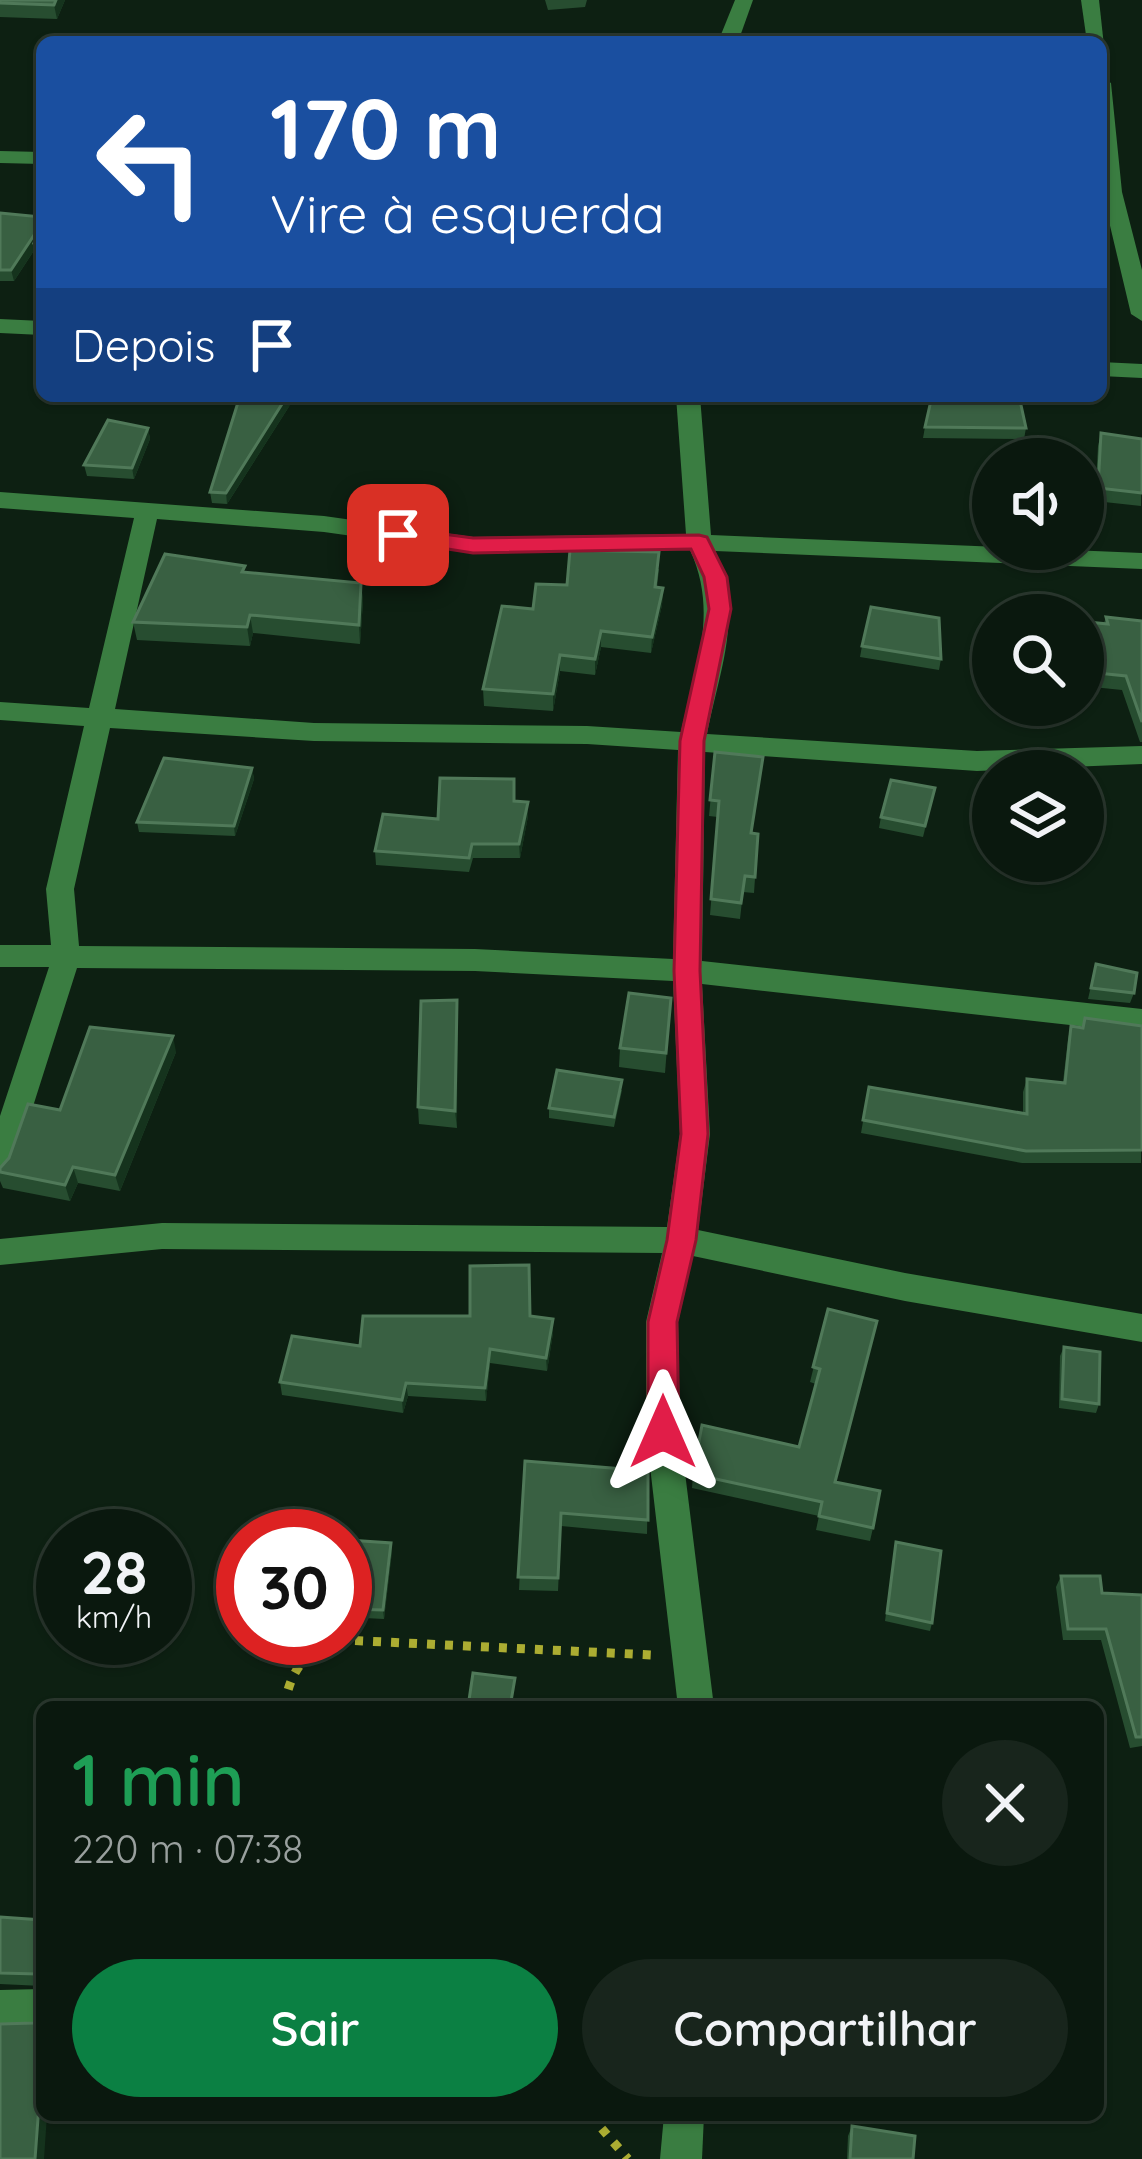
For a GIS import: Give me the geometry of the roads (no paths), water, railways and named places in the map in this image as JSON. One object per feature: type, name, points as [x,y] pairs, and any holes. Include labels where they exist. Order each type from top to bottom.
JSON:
[{"type":"street","points":[[730,36],[744,0]]},
{"type":"street","points":[[1090,0],[1095,36]]},
{"type":"street","points":[[0,157],[36,158]]},
{"type":"street","points":[[1142,193],[1107,192],[1142,314]]},
{"type":"street","points":[[0,326],[36,328]]},
{"type":"street","points":[[1107,369],[1142,371]]},
{"type":"street","points":[[688,402],[699,542],[715,577],[720,609],[692,741],[687,971],[694,1134],[681,1240],[662,1322],[663,1432],[695,1701]]},
{"type":"street","points":[[0,500],[324,524],[473,545],[699,542],[1142,560]]},
{"type":"street","points":[[0,1163],[66,958],[60,889],[147,512]]},
{"type":"street","points":[[0,711],[314,732],[692,741],[977,761],[1142,755]]},
{"type":"street","points":[[0,956],[475,960],[687,971],[1142,1022]]},
{"type":"street","points":[[0,1252],[162,1237],[681,1240],[905,1287],[1142,1328]]},
{"type":"street","points":[[0,2010],[36,2009]]},
{"type":"street","points":[[681,2159],[684,2121]]}]
